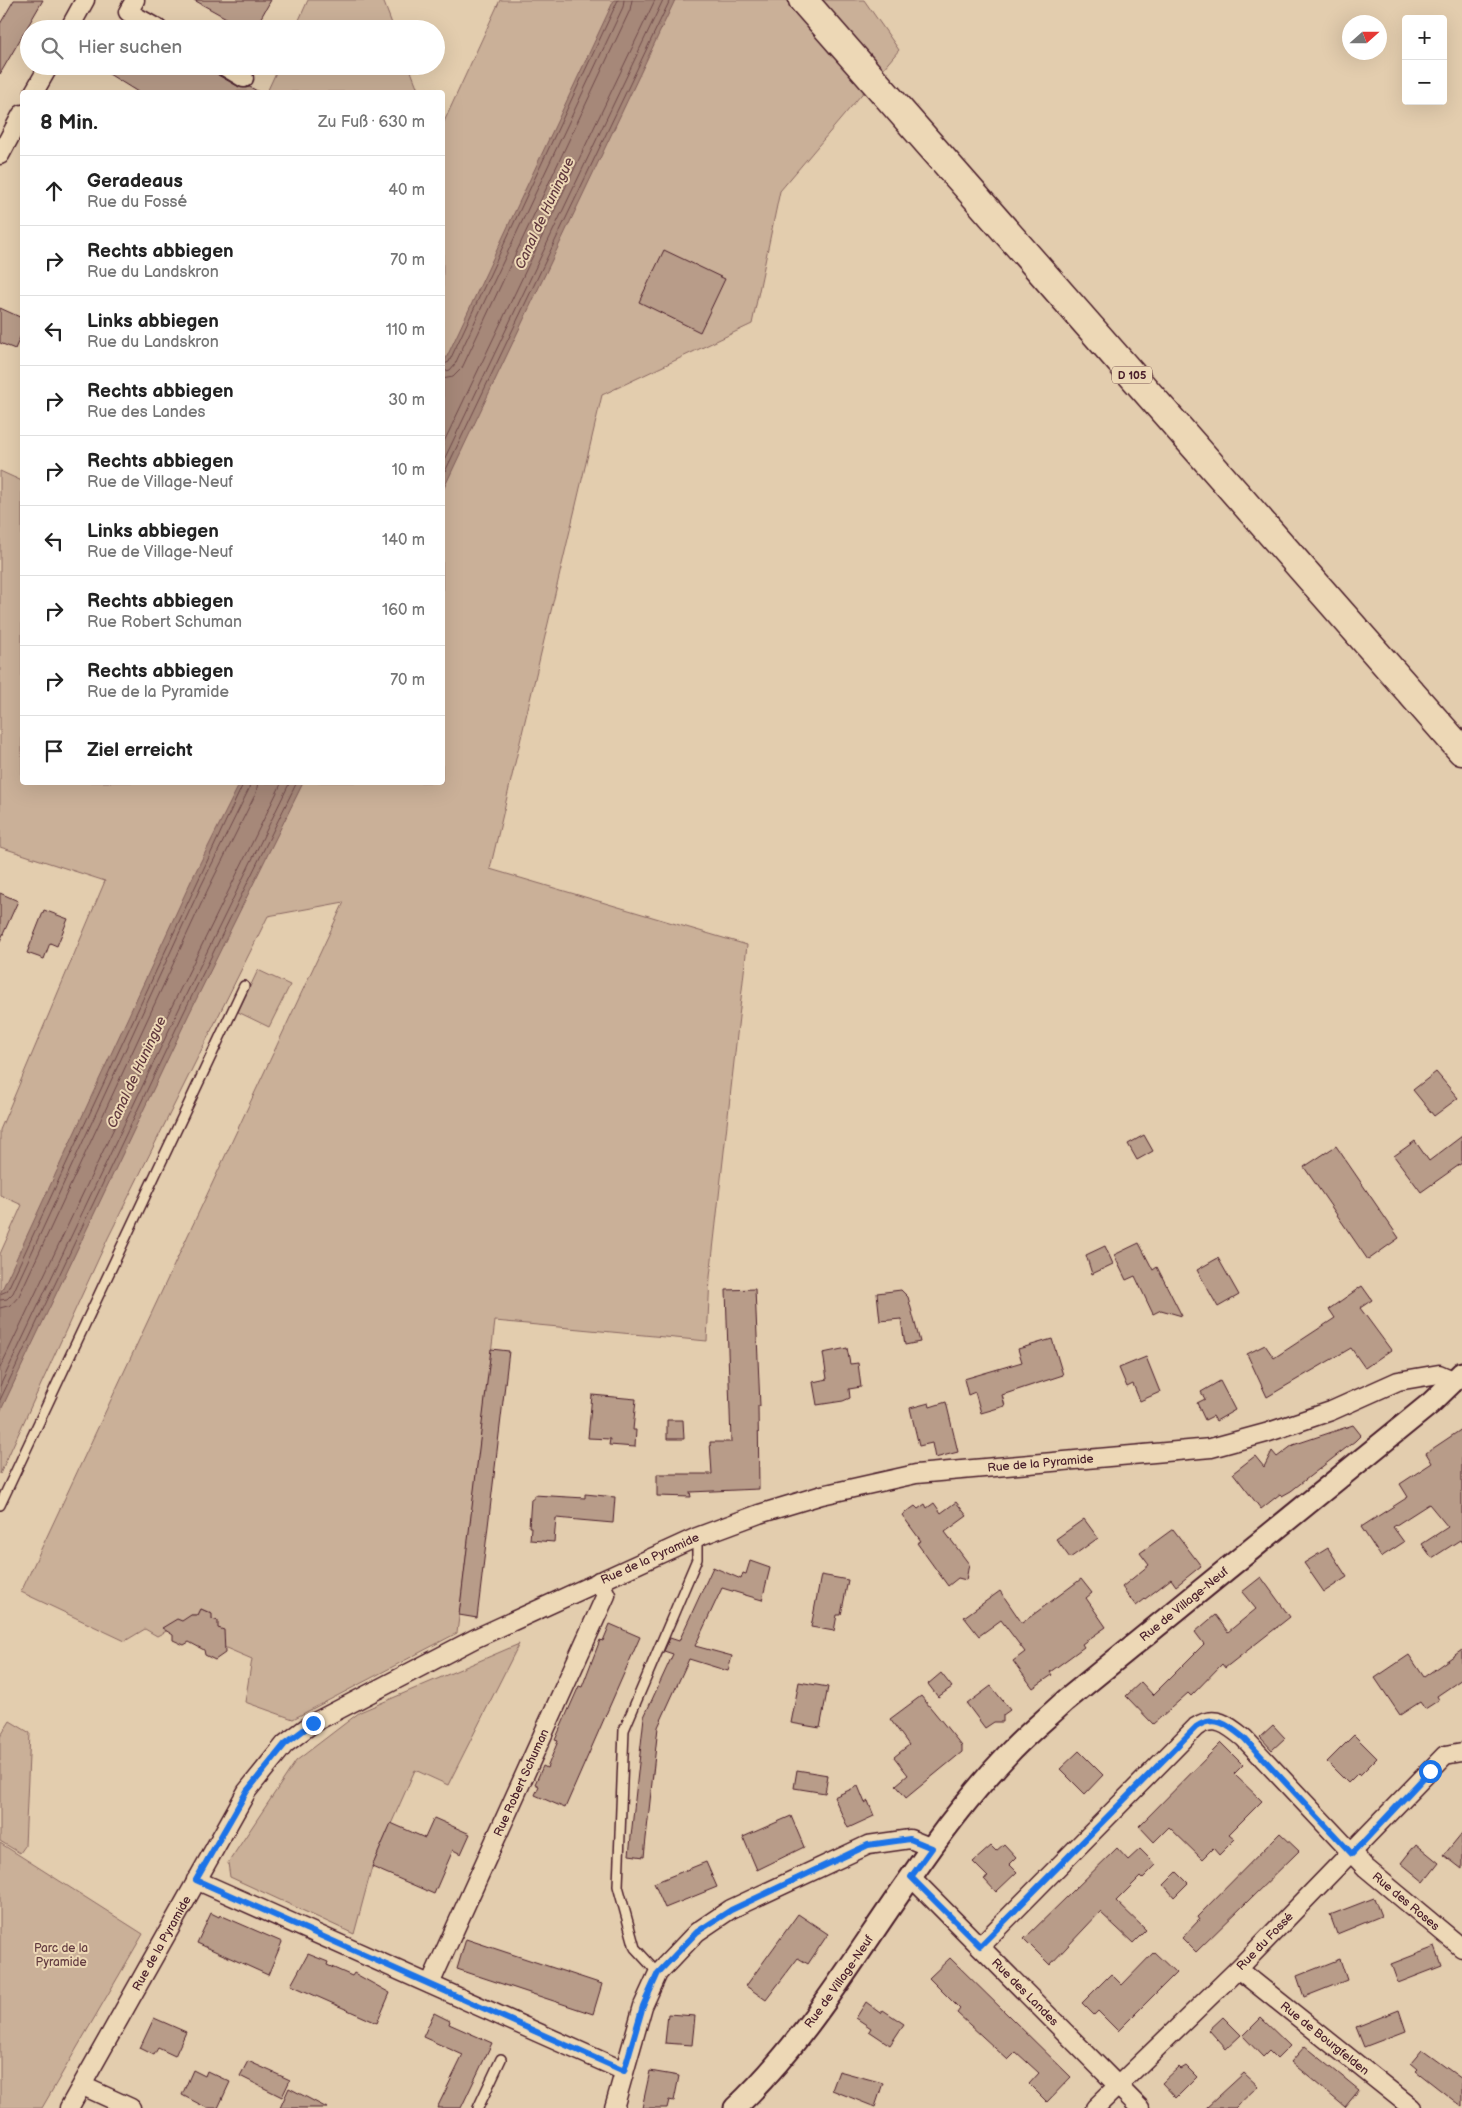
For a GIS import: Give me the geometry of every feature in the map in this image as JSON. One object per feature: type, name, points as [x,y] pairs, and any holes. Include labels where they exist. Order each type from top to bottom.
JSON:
[{"type":"main road","name":"D 105","points":[[803,0],[1462,750]]},
{"type":"street","points":[[74,20],[85,0]]},
{"type":"street","points":[[135,0],[128,12],[142,20]]},
{"type":"street","points":[[35,90],[44,75]]},
{"type":"street","points":[[239,75],[244,78]]},
{"type":"street","points":[[0,155],[20,118]]},
{"type":"street","name":"Rue de la Pyramide","points":[[69,2108],[247,1791],[285,1744],[313,1723],[476,1638],[697,1536],[822,1495],[916,1474],[1211,1448],[1266,1433],[1332,1411],[1398,1381],[1439,1374],[1458,1377]]},
{"type":"street","name":"Rue de Village-Neuf","points":[[735,2108],[775,2069],[800,2037],[932,1848],[966,1802],[1011,1751],[1065,1701],[1431,1403],[1458,1377]]},
{"type":"street","name":"Rue Robert Schuman","points":[[430,1984],[606,1596],[599,1581]]},
{"type":"street","name":"Rue des Roses","points":[[980,1946],[1204,1721],[1225,1723],[1244,1738],[1366,1868],[1462,1948]]},
{"type":"street","name":"Rue du Fossé","points":[[1095,2108],[1238,1969],[1352,1854],[1445,1756],[1462,1752]]},
{"type":"street","points":[[614,2108],[643,2006],[658,1973],[697,1932],[731,1910],[868,1845],[910,1839],[932,1848]]},
{"type":"street","name":"Rue des Landes","points":[[911,1877],[1140,2108]]},
{"type":"street","points":[[196,1880],[624,2071]]},
{"type":"street","name":"Rue de Bourgfelden","points":[[1238,1969],[1412,2108]]},
{"type":"street","points":[[82,2086],[131,2108]]},
{"type":"lane","points":[[0,1505],[244,986]]},
{"type":"lane","points":[[658,1973],[635,1948],[618,1886],[624,1730],[697,1559],[697,1536]]},
{"type":"lane","points":[[478,2108],[501,2059]]},
{"type":"green space","points":[[308,0],[383,0],[391,20],[299,20]]},
{"type":"green space","points":[[500,0],[864,0],[899,50],[780,191],[752,324],[602,395],[490,869],[747,945],[710,1277],[707,1341],[495,1321],[457,1633],[293,1719],[245,1702],[252,1659],[219,1645],[217,1622],[212,1619],[211,1613],[201,1609],[198,1615],[191,1615],[184,1622],[157,1636],[145,1629],[125,1641],[21,1592],[344,902],[268,916],[108,1238],[0,1474],[0,1254],[22,1205],[0,1195],[0,1130],[105,881],[0,847],[0,471],[20,480],[20,785],[445,785],[445,120]]},
{"type":"green space","points":[[275,75],[412,75],[418,90],[268,90]]},
{"type":"green space","points":[[258,970],[290,985],[269,1027],[238,1012]]},
{"type":"green space","points":[[519,1644],[448,1785],[415,1770],[372,1867],[354,1934],[230,1877],[228,1863],[296,1761],[360,1712]]},
{"type":"green space","points":[[10,1721],[30,1733],[25,1846],[20,1853],[0,1841],[0,1737]]},
{"type":"green space","name":"Parc de la Pyramide","points":[[0,1843],[143,1934],[42,2108],[0,2108]]},
{"type":"water","name":"Canal de Huningue","points":[[614,0],[675,0],[445,486],[445,361]]},
{"type":"water","name":"Canal de Huningue","points":[[239,785],[302,785],[189,1014],[0,1412],[0,1294],[191,881]]},
{"type":"building","points":[[14,0],[43,0],[31,20],[20,20],[20,40],[0,74],[0,24]]},
{"type":"building","points":[[194,0],[271,0],[260,20],[230,20]]},
{"type":"building","points":[[111,75],[218,75],[239,87],[250,87],[255,90],[135,90]]},
{"type":"building","points":[[664,250],[725,279],[700,332],[639,302]]},
{"type":"building","points":[[0,308],[20,317],[20,338],[15,349],[0,343]]},
{"type":"building","points":[[0,893],[18,901],[0,941]]},
{"type":"building","points":[[44,910],[68,919],[57,946],[50,943],[44,959],[27,953]]},
{"type":"building","points":[[1436,1072],[1458,1098],[1434,1116],[1413,1090]]},
{"type":"building","points":[[1144,1135],[1153,1151],[1137,1160],[1128,1144]]},
{"type":"building","points":[[1462,1136],[1462,1163],[1421,1192],[1394,1156],[1415,1141],[1429,1161]]},
{"type":"building","points":[[1336,1146],[1399,1238],[1368,1260],[1304,1167]]},
{"type":"building","points":[[1139,1243],[1153,1270],[1157,1267],[1182,1316],[1161,1310],[1153,1314],[1135,1276],[1126,1280],[1114,1255]]},
{"type":"building","points":[[1105,1246],[1113,1264],[1092,1274],[1086,1255]]},
{"type":"building","points":[[1218,1258],[1239,1295],[1218,1307],[1197,1270]]},
{"type":"building","points":[[1362,1286],[1372,1300],[1360,1308],[1391,1350],[1365,1368],[1351,1348],[1267,1397],[1247,1354],[1265,1345],[1274,1358],[1335,1318],[1329,1309]]},
{"type":"building","points":[[755,1289],[760,1406],[758,1406],[759,1489],[690,1492],[691,1497],[657,1496],[657,1474],[712,1474],[710,1442],[731,1442],[726,1290]]},
{"type":"building","points":[[901,1290],[908,1297],[920,1342],[905,1345],[901,1319],[880,1321],[877,1293]]},
{"type":"building","points":[[1052,1339],[1063,1375],[1002,1395],[1005,1406],[981,1413],[975,1392],[968,1395],[964,1379],[1022,1362],[1018,1349]]},
{"type":"building","points":[[847,1348],[850,1364],[858,1363],[861,1387],[849,1389],[850,1398],[843,1401],[817,1405],[813,1382],[827,1379],[823,1353]]},
{"type":"building","points":[[491,1349],[509,1351],[477,1618],[459,1615]]},
{"type":"building","points":[[1146,1357],[1160,1392],[1140,1401],[1133,1384],[1127,1387],[1119,1368]]},
{"type":"building","points":[[1220,1381],[1235,1410],[1216,1421],[1213,1416],[1205,1420],[1197,1403],[1205,1399],[1201,1392]]},
{"type":"building","points":[[592,1395],[636,1399],[633,1430],[636,1430],[635,1447],[609,1445],[610,1439],[588,1438]]},
{"type":"building","points":[[946,1402],[958,1452],[935,1458],[932,1443],[919,1446],[910,1408],[929,1403],[930,1407]]},
{"type":"building","points":[[667,1420],[683,1420],[684,1439],[667,1439]]},
{"type":"building","points":[[1353,1425],[1361,1435],[1355,1441],[1291,1491],[1282,1496],[1280,1494],[1261,1509],[1233,1473],[1255,1456],[1264,1467],[1272,1451],[1277,1457],[1293,1445]]},
{"type":"building","points":[[1462,1429],[1462,1543],[1460,1540],[1432,1558],[1422,1544],[1448,1527],[1429,1504],[1393,1527],[1404,1542],[1381,1557],[1361,1527],[1408,1497],[1400,1484],[1432,1463],[1426,1453]]},
{"type":"building","points":[[585,1494],[615,1497],[613,1523],[556,1518],[554,1542],[530,1540],[531,1499],[534,1499],[534,1495],[585,1498]]},
{"type":"building","points":[[956,1502],[967,1516],[945,1532],[969,1564],[966,1580],[958,1578],[948,1586],[917,1543],[921,1541],[902,1515],[915,1506],[918,1509],[925,1504],[927,1508],[934,1503],[941,1513]]},
{"type":"building","points":[[1084,1519],[1098,1538],[1070,1558],[1056,1539]]},
{"type":"building","points":[[1173,1529],[1201,1566],[1176,1586],[1171,1579],[1136,1606],[1122,1587],[1149,1565],[1140,1553]]},
{"type":"building","points":[[1328,1548],[1347,1577],[1324,1592],[1304,1563]]},
{"type":"building","points":[[750,1561],[770,1568],[762,1600],[722,1588],[695,1646],[732,1656],[728,1671],[689,1659],[658,1727],[644,1857],[629,1855],[644,1717],[673,1654],[664,1651],[670,1638],[679,1641],[713,1567],[741,1579],[743,1573],[746,1574]]},
{"type":"building","points":[[821,1575],[848,1580],[841,1615],[837,1615],[834,1631],[811,1627]]},
{"type":"building","points":[[1261,1577],[1290,1617],[1225,1668],[1222,1664],[1191,1696],[1188,1693],[1153,1724],[1126,1696],[1141,1682],[1153,1695],[1204,1644],[1195,1632],[1215,1615],[1228,1632],[1256,1609],[1242,1592]]},
{"type":"building","points":[[1081,1579],[1092,1593],[1086,1598],[1106,1627],[1082,1644],[1084,1647],[1050,1672],[1052,1675],[1033,1688],[1013,1661],[1025,1652],[1001,1620],[979,1636],[964,1617],[1000,1591],[1022,1623]]},
{"type":"building","points":[[201,1609],[212,1614],[212,1619],[218,1621],[218,1628],[224,1630],[225,1653],[215,1660],[205,1655],[204,1650],[189,1642],[184,1645],[173,1640],[173,1635],[162,1628],[177,1619],[182,1621],[191,1615],[198,1615]]},
{"type":"building","points":[[610,1624],[640,1637],[565,1808],[535,1795],[539,1786],[535,1784],[543,1766],[547,1768],[558,1741],[555,1740],[579,1686],[582,1687],[600,1640],[603,1641]]},
{"type":"building","points":[[1462,1650],[1462,1679],[1437,1696],[1439,1700],[1425,1709],[1420,1702],[1400,1715],[1375,1678],[1409,1655],[1424,1677]]},
{"type":"building","points":[[941,1673],[952,1687],[938,1697],[928,1684]]},
{"type":"building","points":[[799,1682],[828,1687],[820,1728],[791,1723]]},
{"type":"building","points":[[991,1686],[1010,1710],[1003,1715],[1003,1722],[994,1722],[985,1728],[967,1704]]},
{"type":"building","points":[[921,1696],[962,1746],[962,1752],[906,1798],[896,1785],[908,1775],[894,1757],[909,1745],[890,1719]]},
{"type":"building","points":[[1273,1725],[1285,1738],[1272,1750],[1260,1737]]},
{"type":"building","points":[[1354,1735],[1377,1758],[1360,1775],[1358,1773],[1348,1783],[1327,1762]]},
{"type":"building","points":[[1221,1743],[1243,1765],[1234,1774],[1262,1801],[1229,1834],[1235,1839],[1219,1855],[1213,1848],[1202,1859],[1169,1827],[1154,1842],[1139,1826]]},
{"type":"building","points":[[1079,1751],[1103,1775],[1085,1794],[1060,1769]]},
{"type":"building","points":[[797,1770],[828,1775],[825,1793],[794,1788]]},
{"type":"building","points":[[858,1786],[865,1803],[868,1801],[874,1816],[848,1828],[834,1797]]},
{"type":"building","points":[[791,1816],[804,1847],[757,1870],[743,1837]]},
{"type":"building","points":[[434,1818],[470,1834],[461,1854],[453,1850],[434,1894],[372,1867],[391,1823],[425,1838]]},
{"type":"building","points":[[1280,1833],[1299,1851],[1196,1952],[1182,1938],[1199,1920],[1197,1917]]},
{"type":"building","points":[[1462,1833],[1462,1869],[1444,1855]]},
{"type":"building","points":[[1004,1844],[1016,1857],[1009,1864],[1017,1872],[996,1892],[984,1879],[988,1877],[973,1862],[991,1846],[996,1851]]},
{"type":"building","points":[[1416,1844],[1439,1863],[1424,1882],[1401,1863]]},
{"type":"building","points":[[1117,1848],[1128,1860],[1140,1849],[1156,1865],[1142,1879],[1140,1877],[1116,1901],[1146,1930],[1133,1943],[1100,1912],[1050,1965],[1024,1939]]},
{"type":"building","points":[[706,1862],[717,1887],[665,1908],[654,1883]]},
{"type":"building","points":[[1177,1872],[1188,1883],[1174,1897],[1164,1885]]},
{"type":"building","points":[[1374,1898],[1381,1916],[1337,1934],[1330,1915]]},
{"type":"building","points":[[211,1913],[219,1917],[220,1915],[282,1942],[268,1975],[197,1943]]},
{"type":"building","points":[[798,1914],[828,1934],[808,1964],[798,1958],[766,2000],[746,1986]]},
{"type":"building","points":[[466,1939],[602,1984],[593,2014],[457,1969]]},
{"type":"building","points":[[1435,1947],[1442,1966],[1398,1983],[1391,1964]]},
{"type":"building","points":[[1154,1952],[1176,1973],[1118,2031],[1098,2011],[1094,2015],[1082,2003],[1111,1974],[1122,1985]]},
{"type":"building","points":[[308,1954],[328,1962],[327,1965],[352,1976],[354,1973],[390,1993],[377,2023],[291,1985]]},
{"type":"building","points":[[950,1958],[1071,2077],[1047,2102],[1029,2084],[1039,2073],[1016,2052],[1008,2060],[957,2013],[960,2009],[929,1978]]},
{"type":"building","points":[[1340,1959],[1347,1980],[1304,1997],[1297,1976]]},
{"type":"building","points":[[866,2002],[881,2013],[883,2010],[904,2024],[890,2045],[869,2031],[871,2028],[856,2018]]},
{"type":"building","points":[[1399,2010],[1406,2031],[1364,2047],[1356,2027]]},
{"type":"building","points":[[434,2013],[450,2021],[449,2024],[492,2043],[461,2108],[437,2108],[463,2055],[423,2037]]},
{"type":"building","points":[[668,2014],[695,2016],[692,2045],[665,2043]]},
{"type":"building","points":[[1223,2017],[1241,2035],[1226,2049],[1209,2030]]},
{"type":"building","points":[[154,2018],[186,2032],[175,2056],[158,2048],[154,2055],[140,2048]]},
{"type":"building","points":[[1261,2018],[1290,2046],[1277,2059],[1269,2051],[1263,2057],[1243,2036]]},
{"type":"building","points":[[1305,2046],[1359,2090],[1345,2107],[1291,2062]]},
{"type":"building","points":[[1422,2050],[1462,2079],[1462,2107],[1416,2071],[1418,2069],[1411,2063]]},
{"type":"building","points":[[248,2061],[290,2080],[282,2097],[240,2076]]},
{"type":"building","points":[[1186,2066],[1197,2077],[1176,2098],[1162,2083],[1179,2067],[1181,2069]]},
{"type":"building","points":[[193,2070],[205,2076],[207,2071],[230,2082],[218,2108],[207,2108],[182,2095]]},
{"type":"building","points":[[650,2071],[679,2076],[674,2101],[669,2100],[667,2108],[642,2108]]},
{"type":"building","points":[[839,2071],[883,2083],[875,2107],[832,2090]]},
{"type":"building","points":[[1244,2073],[1258,2086],[1235,2108],[1206,2108]]},
{"type":"building","points":[[289,2088],[327,2108],[280,2108]]},
{"type":"route","points":[[313,1723],[285,1744],[247,1791],[196,1880],[624,2071],[643,2006],[658,1973],[697,1932],[731,1910],[868,1845],[910,1839],[932,1848],[911,1877],[980,1946],[1204,1721],[1225,1723],[1244,1738],[1352,1854],[1430,1771]]}]
